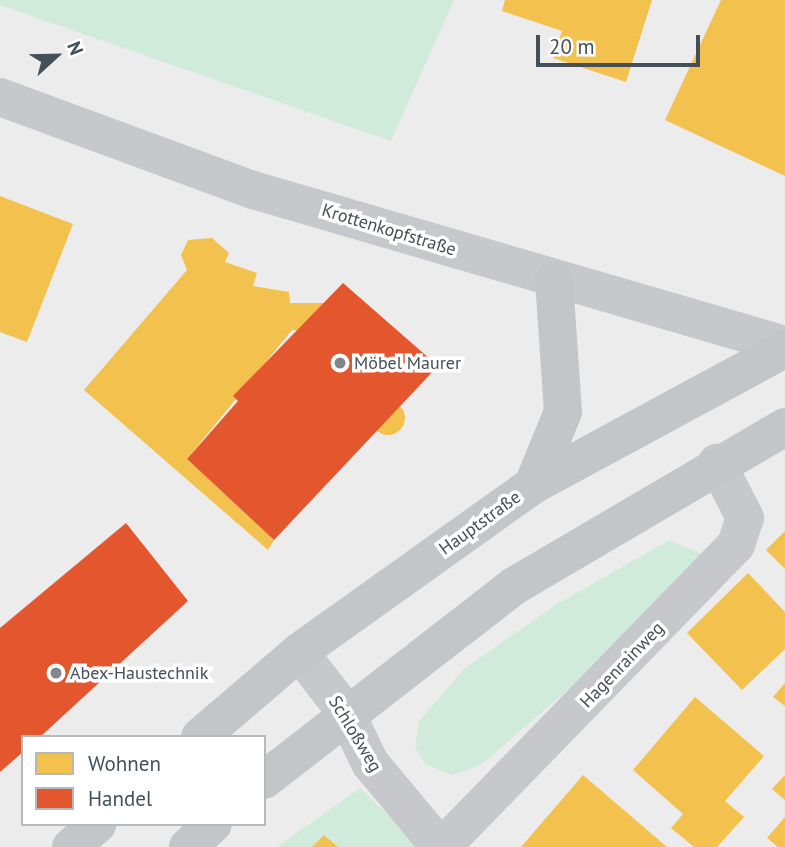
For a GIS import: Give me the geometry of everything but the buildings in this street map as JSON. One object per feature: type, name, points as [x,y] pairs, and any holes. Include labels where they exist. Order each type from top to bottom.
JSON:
[{"type":"main road","points":[[533,485],[563,412],[554,279]]},
{"type":"main road","name":"Hauptstraße","points":[[202,735],[299,652],[533,485],[785,347]]},
{"type":"main road","points":[[266,778],[345,711],[514,586],[717,463],[785,427]]},
{"type":"main road","points":[[71,847],[95,826]]},
{"type":"main road","points":[[188,847],[211,826]]},
{"type":"street","name":"Krottenkopfstraße","points":[[0,97],[240,186],[785,347]]},
{"type":"street","name":"Hagenrainweg","points":[[441,847],[736,545],[745,518],[717,463]]},
{"type":"street","name":"Schloßweg","points":[[299,652],[345,711],[370,764],[441,847]]},
{"type":"green space","points":[[0,0],[454,0],[391,141],[0,5]]},
{"type":"green space","points":[[669,540],[710,557],[669,602],[481,765],[452,775],[425,764],[415,747],[419,721],[464,669],[554,606]]},
{"type":"green space","points":[[360,788],[421,847],[277,847]]},
{"type":"place","name":"Möbel Maurer","points":[[340,363]]},
{"type":"place","name":"Abex-Haustechnik","points":[[56,673]]}]
